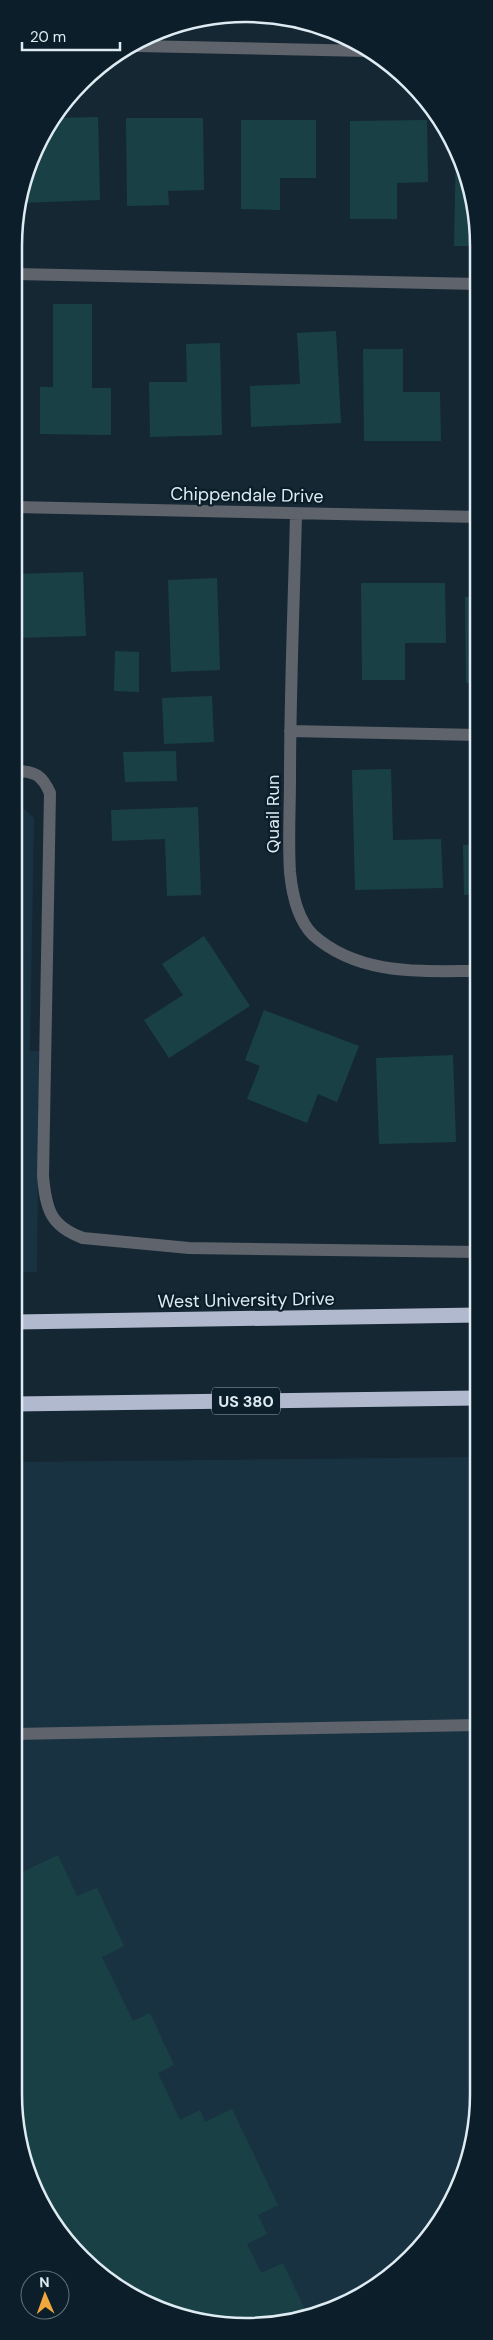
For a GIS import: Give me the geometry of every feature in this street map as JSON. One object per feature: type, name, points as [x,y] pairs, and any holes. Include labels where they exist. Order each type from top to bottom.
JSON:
[{"type":"highway","name":"West University Drive","points":[[22,1322],[470,1315]]},
{"type":"highway","name":"US 380","points":[[22,1404],[470,1398]]},
{"type":"street","points":[[147,46],[354,51]]},
{"type":"street","points":[[22,274],[470,284]]},
{"type":"street","name":"Chippendale Drive","points":[[22,507],[470,517]]},
{"type":"street","name":"Quail Run","points":[[296,514],[290,731],[290,873],[299,914],[312,934],[332,950],[363,964],[422,971],[470,971]]},
{"type":"street","points":[[290,731],[470,735]]},
{"type":"street","points":[[22,771],[39,774],[50,793],[43,1176],[45,1198],[51,1216],[59,1226],[83,1238],[189,1248],[470,1252]]},
{"type":"street","points":[[22,1734],[470,1725]]},
{"type":"shaded area","points":[[22,807],[34,818],[30,1051],[39,1051],[37,1272],[22,1272]]},
{"type":"shaded area","points":[[470,1457],[469,2123],[459,2166],[447,2193],[433,2218],[415,2241],[394,2262],[371,2280],[319,2306],[276,2316],[246,2318],[217,2316],[174,2306],[147,2294],[110,2271],[78,2241],[60,2218],[34,2166],[24,2123],[22,2094],[22,1462]]},
{"type":"building","points":[[98,117],[100,200],[27,203],[34,174],[46,147],[63,118]]},
{"type":"building","points":[[126,118],[203,118],[204,190],[168,191],[169,205],[127,206]]},
{"type":"building","points":[[241,120],[316,120],[316,178],[280,178],[280,210],[241,209]]},
{"type":"building","points":[[427,120],[428,182],[397,183],[397,219],[350,219],[350,121]]},
{"type":"building","points":[[456,167],[469,217],[470,246],[454,246]]},
{"type":"building","points":[[53,304],[92,304],[92,388],[111,388],[111,435],[40,434],[40,387],[53,387]]},
{"type":"building","points":[[336,331],[341,423],[251,427],[250,386],[300,384],[297,333]]},
{"type":"building","points":[[220,343],[222,435],[150,437],[149,382],[187,382],[186,344]]},
{"type":"building","points":[[363,349],[403,349],[403,392],[440,392],[441,441],[364,441]]},
{"type":"building","points":[[83,572],[86,636],[22,638],[22,574]]},
{"type":"building","points":[[217,578],[220,670],[171,672],[168,580]]},
{"type":"building","points":[[361,583],[445,583],[446,643],[405,643],[405,680],[362,680]]},
{"type":"building","points":[[465,597],[470,597],[470,683],[466,683]]},
{"type":"building","points":[[115,651],[139,652],[139,692],[114,691]]},
{"type":"building","points":[[212,696],[214,742],[164,744],[162,698]]},
{"type":"building","points":[[176,751],[177,781],[125,782],[123,752]]},
{"type":"building","points":[[391,769],[393,840],[441,839],[443,888],[355,890],[352,770]]},
{"type":"building","points":[[198,807],[201,895],[167,896],[165,839],[112,841],[111,810]]},
{"type":"building","points":[[463,845],[470,845],[470,895],[464,895]]},
{"type":"building","points":[[204,936],[250,1006],[169,1058],[144,1020],[183,995],[162,964]]},
{"type":"building","points":[[264,1010],[359,1046],[337,1102],[318,1094],[307,1123],[247,1099],[260,1066],[245,1060]]},
{"type":"building","points":[[453,1055],[456,1142],[379,1144],[376,1058]]},
{"type":"building","points":[[22,1098],[23,1098],[22,1167]]},
{"type":"building","points":[[58,1855],[77,1896],[97,1888],[124,1946],[102,1957],[133,2021],[150,2013],[174,2065],[158,2073],[180,2120],[200,2110],[205,2122],[232,2109],[278,2205],[258,2215],[267,2234],[247,2244],[261,2273],[283,2263],[305,2310],[276,2316],[246,2318],[217,2316],[174,2306],[134,2287],[110,2271],[88,2252],[60,2218],[34,2166],[24,2123],[22,2094],[22,1872]]}]
